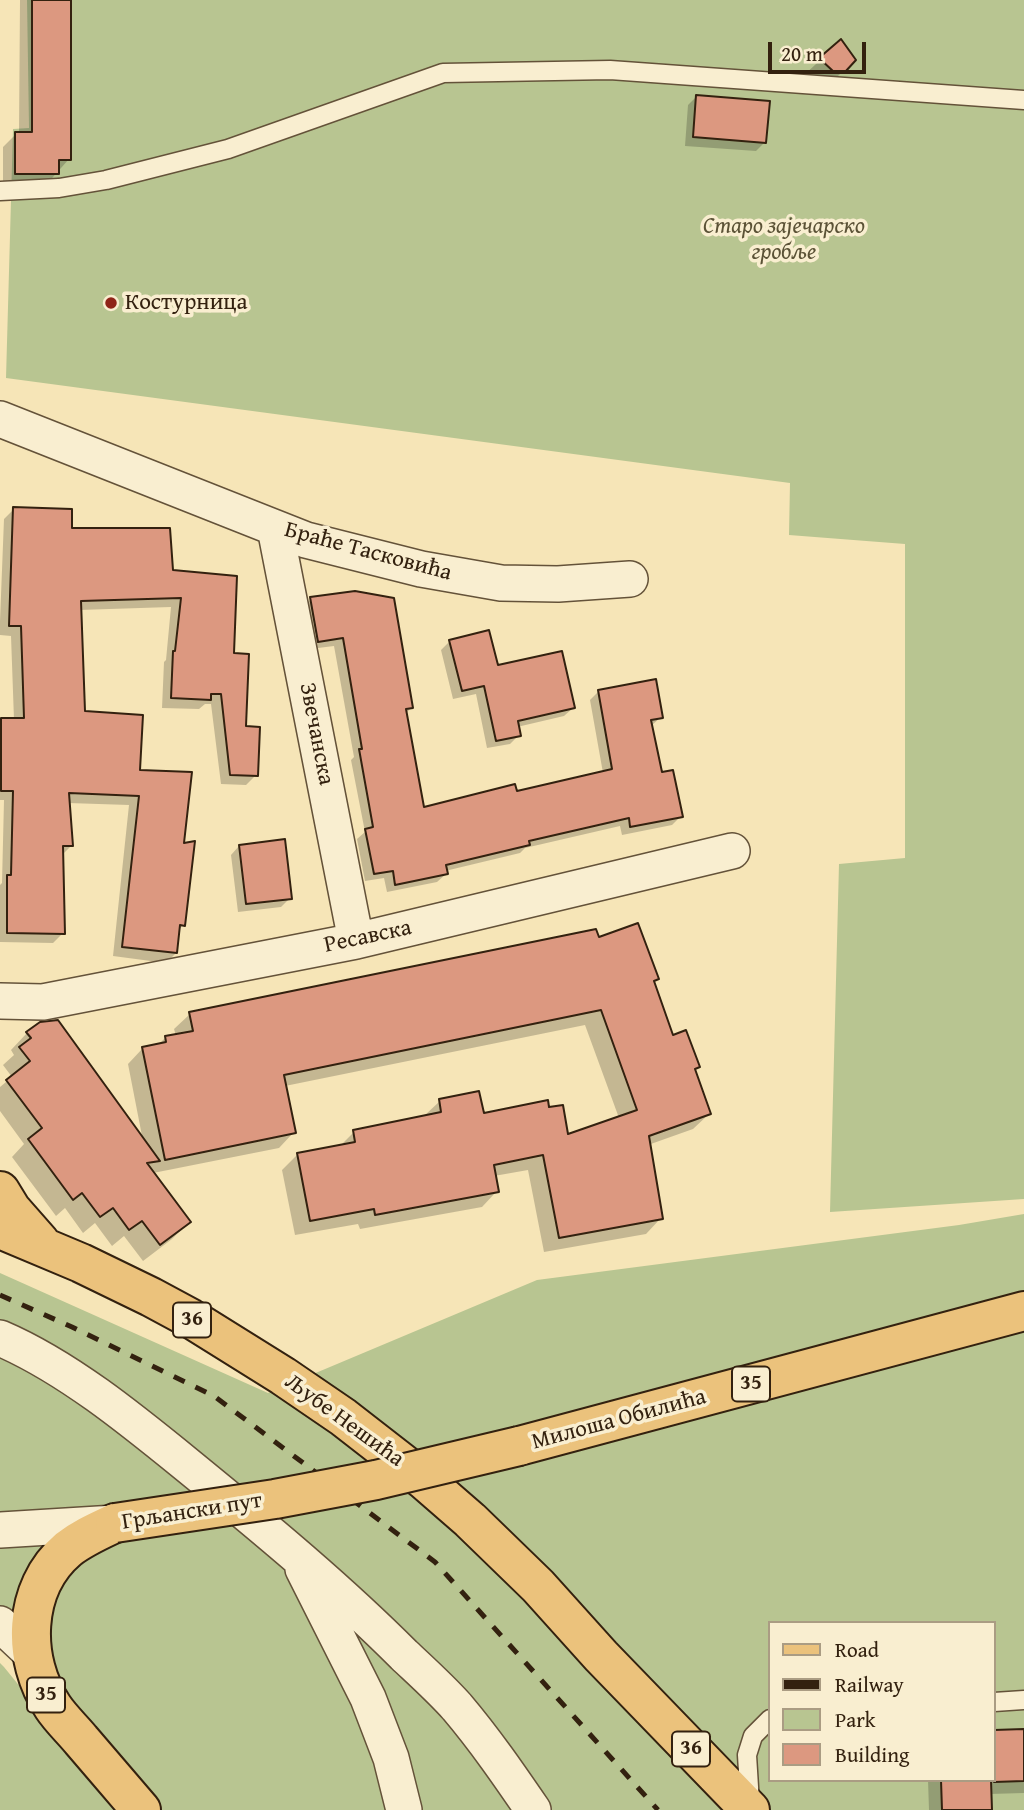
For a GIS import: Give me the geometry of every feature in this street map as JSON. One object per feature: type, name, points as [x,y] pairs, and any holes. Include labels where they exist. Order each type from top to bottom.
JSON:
[{"type":"main road","points":[[0,1191],[11,1209],[46,1249]]},
{"type":"main road","name":"Љубе Нешића","points":[[0,1229],[81,1263],[190,1318],[343,1417],[470,1520],[538,1586],[632,1689]]},
{"type":"main road","name":"Милоша Обилића","points":[[376,1480],[519,1446],[1024,1311]]},
{"type":"main road","name":"Милоша Обилића","points":[[982,1322],[1024,1319]]},
{"type":"main road","name":"Грљански пут","points":[[141,1810],[53,1707],[40,1682],[31,1638],[32,1613],[44,1579],[53,1566],[85,1537],[115,1523],[275,1499],[376,1480]]},
{"type":"main road","name":"36","points":[[632,1689],[729,1810]]},
{"type":"main road","name":"36","points":[[632,1689],[750,1810]]},
{"type":"street","name":"Браће Тасковића","points":[[0,419],[306,540],[421,569],[501,583],[558,584],[630,579]]},
{"type":"street","name":"Звечанска","points":[[275,528],[356,941]]},
{"type":"street","name":"Ресавска","points":[[0,1001],[43,1002],[356,941],[732,851]]},
{"type":"street","points":[[0,1338],[52,1365],[144,1430],[349,1601],[456,1706],[495,1755],[533,1810]]},
{"type":"street","points":[[0,1530],[115,1523]]},
{"type":"street","points":[[295,1554],[368,1698],[391,1758],[404,1810]]},
{"type":"street","points":[[0,1624],[33,1655]]},
{"type":"lane","points":[[0,191],[59,188],[106,180],[228,149],[443,73],[610,70],[1024,100]]},
{"type":"lane","points":[[996,1702],[1024,1700]]},
{"type":"lane","points":[[750,1810],[747,1755],[753,1736],[768,1721]]},
{"type":"green space","name":"Старо зајечарско гробље","points":[[27,0],[1024,0],[1024,1199],[830,1212],[839,864],[905,858],[905,544],[789,535],[790,483],[6,378],[13,129],[29,128]]},
{"type":"green space","points":[[1024,1214],[1024,1810],[159,1810],[0,1638],[0,1273],[268,1393],[537,1280],[959,1225]]},
{"type":"green space","points":[[0,1663],[4,1667],[120,1810],[0,1810]]},
{"type":"building","points":[[32,0],[71,0],[71,160],[59,160],[59,174],[15,174],[15,132],[32,132]]},
{"type":"building","points":[[841,39],[856,60],[845,72],[834,72],[819,58]]},
{"type":"building","points":[[696,95],[770,101],[766,143],[693,137]]},
{"type":"building","points":[[13,507],[72,509],[72,528],[170,528],[173,570],[237,576],[234,653],[249,654],[246,726],[260,727],[258,776],[230,775],[221,694],[211,694],[211,700],[171,698],[173,651],[181,598],[81,601],[85,711],[143,715],[140,770],[192,772],[184,843],[195,841],[185,926],[180,925],[177,953],[122,947],[139,796],[69,793],[73,846],[63,846],[65,934],[7,933],[7,875],[11,875],[13,791],[1,791],[1,718],[24,718],[21,626],[9,626]]},
{"type":"building","points":[[355,591],[394,598],[413,708],[406,709],[424,807],[515,784],[517,791],[612,769],[598,690],[656,679],[663,718],[651,720],[662,772],[673,770],[683,817],[630,827],[629,818],[529,841],[530,845],[446,865],[448,874],[395,885],[393,871],[374,874],[365,829],[373,827],[343,638],[318,642],[310,597]]},
{"type":"building","points":[[489,630],[498,665],[562,651],[575,708],[518,721],[521,736],[496,741],[484,686],[462,691],[449,640]]},
{"type":"building","points":[[285,839],[292,899],[246,904],[239,845]]},
{"type":"building","points":[[638,923],[659,979],[654,981],[673,1035],[686,1030],[700,1067],[695,1069],[711,1114],[649,1136],[663,1219],[559,1238],[543,1155],[494,1165],[499,1192],[375,1215],[374,1209],[310,1221],[297,1153],[355,1142],[353,1130],[441,1112],[439,1099],[479,1091],[484,1113],[548,1100],[549,1107],[563,1105],[568,1134],[637,1110],[601,1010],[284,1075],[296,1133],[165,1160],[142,1047],[166,1042],[165,1036],[193,1031],[189,1012],[596,929],[599,937]]},
{"type":"building","points":[[58,1020],[160,1161],[147,1163],[191,1222],[160,1245],[142,1221],[129,1230],[113,1208],[100,1217],[82,1193],[73,1200],[28,1139],[42,1128],[6,1080],[30,1061],[19,1047],[31,1038],[26,1032],[40,1022]]},
{"type":"building","points":[[1024,1729],[1024,1781],[996,1782],[996,1730]]},
{"type":"building","points":[[941,1782],[991,1782],[992,1810],[942,1810]]},
{"type":"railway","points":[[0,1295],[214,1396],[435,1562],[658,1810]]},
{"type":"place","name":"Костурница","points":[[111,303]]}]
